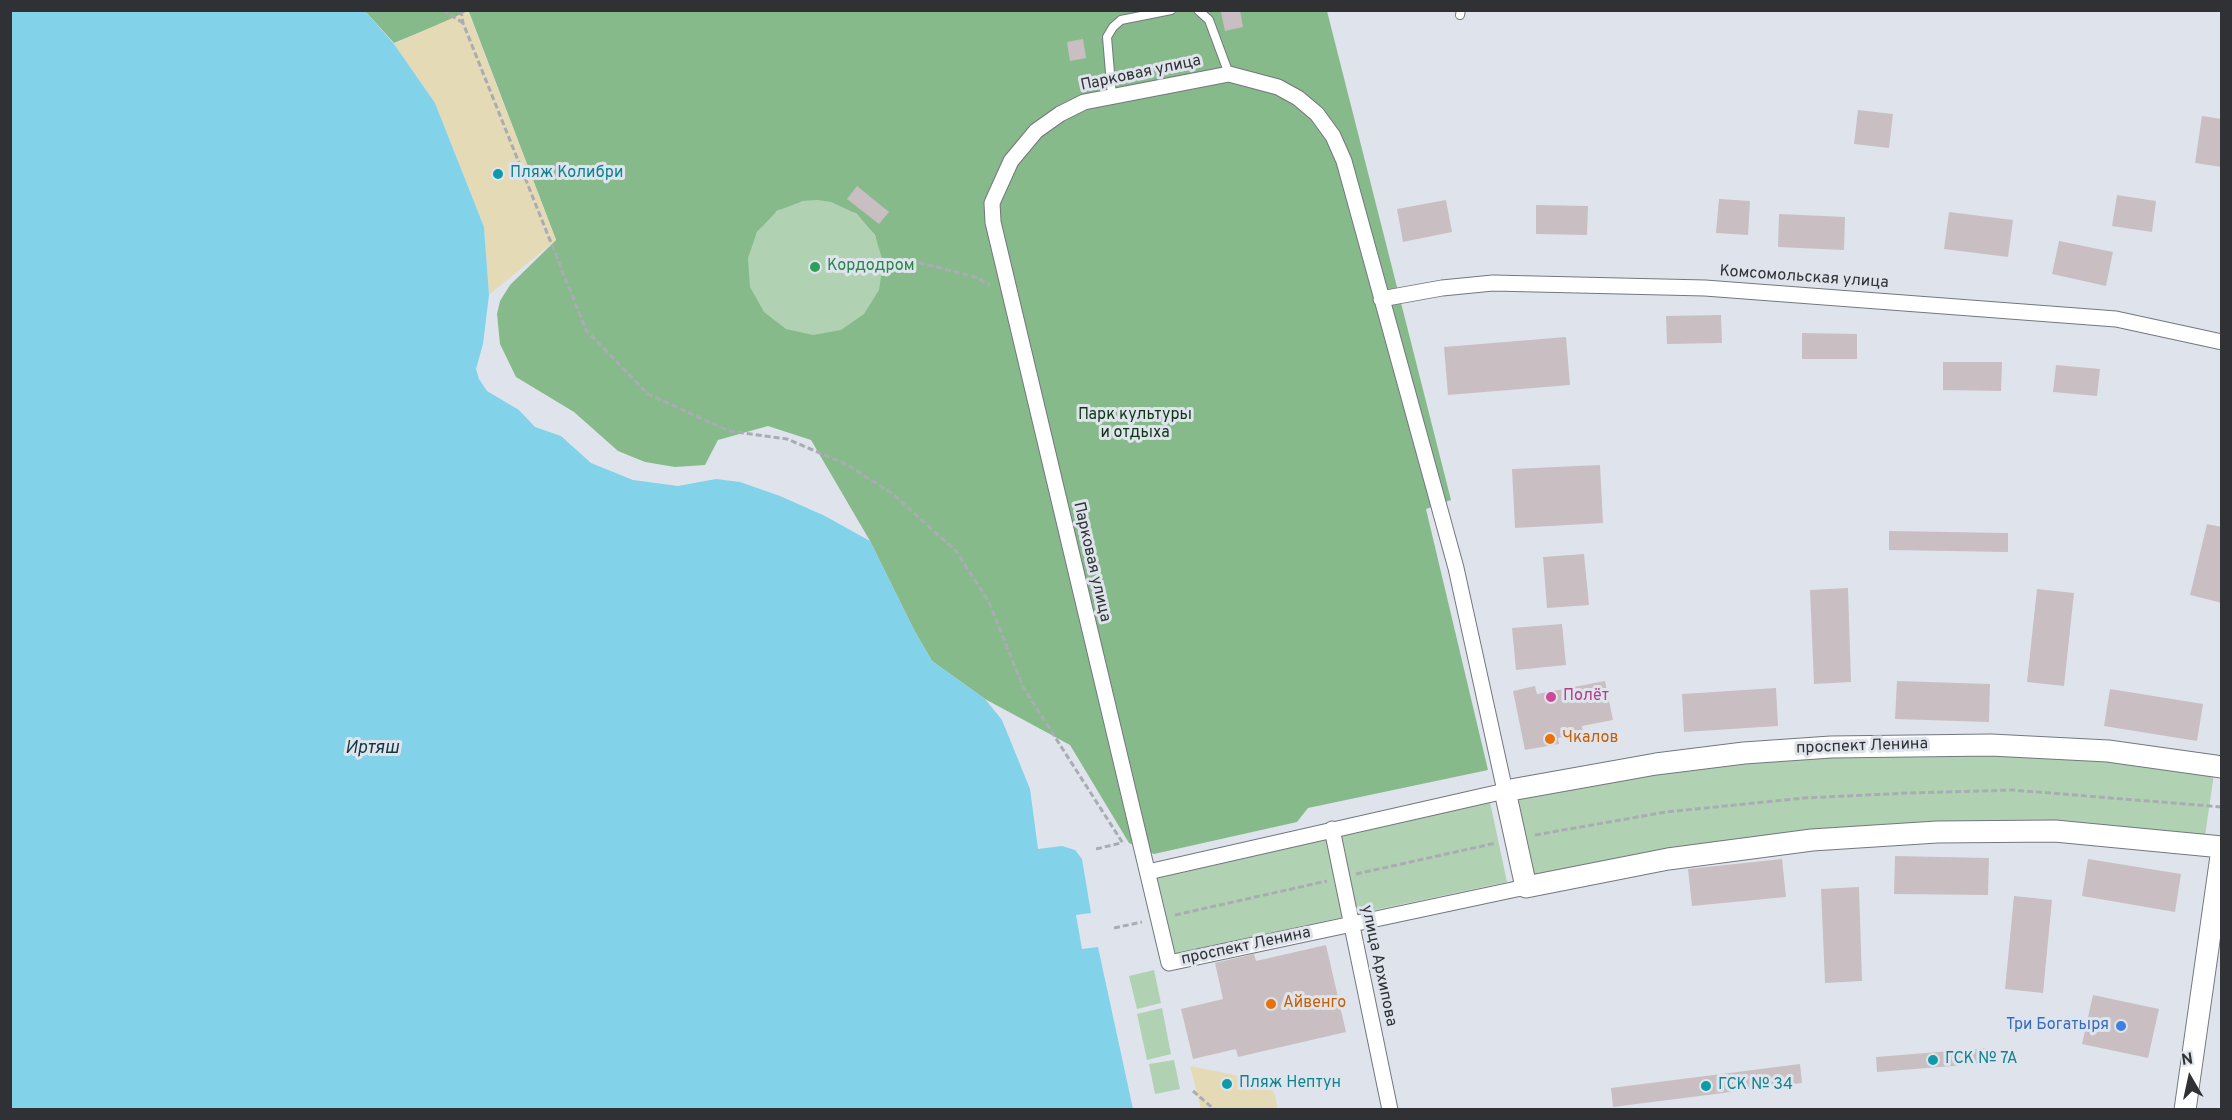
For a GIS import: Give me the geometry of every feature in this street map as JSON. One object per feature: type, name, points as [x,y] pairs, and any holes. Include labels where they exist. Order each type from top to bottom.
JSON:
[{"type":"street","name":"Парковая улица","points":[[1147,868],[993,222],[992,203],[1011,161],[1036,131],[1060,114],[1084,102],[1229,74],[1278,87],[1298,98],[1317,114],[1333,136],[1344,161],[1456,568],[1505,791]]},
{"type":"street","name":"Комсомольская улица","points":[[1382,298],[1442,288],[1493,283],[1705,288],[2116,319],[2222,342]]},
{"type":"street","name":"проспект Ленина","points":[[2222,767],[2108,751],[1991,745],[1831,747],[1744,753],[1656,764],[1505,791],[1147,868],[1169,963],[1668,859],[1812,840],[1937,832],[2055,831],[2222,848]]},
{"type":"street","points":[[1505,791],[1526,887]]},
{"type":"street","name":"улица Архипова","points":[[1332,829],[1390,1110]]},
{"type":"street","points":[[2185,1110],[2222,848]]},
{"type":"lane","points":[[1112,97],[1107,37],[1113,27],[1121,20],[1171,10]]},
{"type":"lane","points":[[1198,10],[1209,20],[1229,74]]},
{"type":"path","points":[[443,10],[463,23]]},
{"type":"path","points":[[461,10],[463,23],[586,330],[648,394],[729,431],[787,439],[846,464],[893,494],[956,551],[989,602],[1023,687],[1121,843],[1147,868]]},
{"type":"path","points":[[883,262],[917,262],[975,277],[1010,297]]},
{"type":"path","points":[[1114,928],[1516,839],[1666,812],[1804,798],[2013,790],[2222,807]]},
{"type":"path","points":[[1096,849],[1121,843]]},
{"type":"path","points":[[1193,1091],[1215,1110]]},
{"type":"green space","name":"Парк культуры и отдыха","points":[[365,11],[1327,11],[1451,500],[1426,509],[1488,770],[1308,808],[1297,822],[1154,854],[1129,843],[1070,745],[985,699],[932,661],[870,541],[811,440],[768,426],[718,440],[705,465],[675,467],[645,462],[618,451],[574,412],[516,377],[500,344],[497,314],[500,301],[510,285],[556,240],[469,12],[394,43]],"holes":[[[803,201],[831,202],[857,214],[875,235],[883,262],[879,290],[864,314],[841,330],[813,335],[786,329],[764,312],[750,287],[748,258],[757,232],[777,211]]]},
{"type":"green space","name":"Кордодром","points":[[815,200],[841,206],[863,220],[877,242],[883,268],[877,294],[863,316],[841,330],[815,336],[789,330],[767,316],[753,294],[747,268],[753,242],[767,220],[789,206]]},
{"type":"green space","points":[[1987,752],[2107,760],[2214,774],[2205,836],[2055,825],[1533,876],[1515,797],[1744,760]]},
{"type":"green space","points":[[1490,802],[1507,882],[1356,914],[1339,835]]},
{"type":"green space","points":[[1327,837],[1343,917],[1172,955],[1153,877]]},
{"type":"green space","points":[[1154,970],[1161,1003],[1137,1009],[1129,976]]},
{"type":"green space","points":[[1162,1008],[1171,1054],[1147,1060],[1137,1014]]},
{"type":"green space","points":[[1174,1060],[1180,1089],[1155,1094],[1149,1064]]},
{"type":"sand","name":"Пляж Колибри","points":[[468,11],[556,240],[489,295],[484,227],[435,103],[394,44]]},
{"type":"sand","name":"Пляж Нептун","points":[[1190,1066],[1245,1077],[1274,1092],[1278,1109],[1201,1109]]},
{"type":"water","name":"Иртяш","points":[[10,11],[365,11],[394,44],[435,103],[484,227],[489,295],[483,344],[476,369],[487,391],[519,410],[535,427],[561,436],[591,463],[633,480],[678,486],[716,479],[740,482],[780,496],[825,516],[870,541],[932,661],[985,699],[1002,720],[1030,789],[1038,849],[1062,846],[1075,850],[1082,859],[1091,913],[1076,915],[1082,949],[1098,947],[1133,1109],[11,1109]]},
{"type":"building","points":[[1240,10],[1243,27],[1225,31],[1221,12]]},
{"type":"building","points":[[1083,39],[1086,58],[1070,61],[1067,42]]},
{"type":"building","points":[[1858,110],[1893,114],[1889,148],[1854,144]]},
{"type":"building","points":[[2202,116],[2222,119],[2222,167],[2195,163]]},
{"type":"building","points":[[857,186],[889,212],[879,224],[847,199]]},
{"type":"building","points":[[2117,195],[2156,201],[2152,232],[2112,226]]},
{"type":"building","points":[[1719,199],[1750,201],[1748,235],[1716,233]]},
{"type":"building","points":[[1446,200],[1452,232],[1403,242],[1397,209]]},
{"type":"building","points":[[1536,205],[1588,206],[1587,235],[1536,234]]},
{"type":"building","points":[[1949,212],[2013,220],[2008,257],[1944,249]]},
{"type":"building","points":[[1779,214],[1845,217],[1844,250],[1778,247]]},
{"type":"building","points":[[2059,241],[2113,252],[2106,286],[2052,274]]},
{"type":"building","points":[[1721,315],[1722,343],[1667,344],[1666,316]]},
{"type":"building","points":[[1802,333],[1857,334],[1857,359],[1802,359]]},
{"type":"building","points":[[1566,337],[1570,385],[1448,395],[1444,347]]},
{"type":"building","points":[[1943,362],[2002,362],[2001,391],[1943,390]]},
{"type":"building","points":[[2056,365],[2100,369],[2097,396],[2053,392]]},
{"type":"building","points":[[1600,465],[1603,523],[1515,528],[1512,469]]},
{"type":"building","points":[[2207,524],[2222,527],[2222,603],[2190,595]]},
{"type":"building","points":[[1889,531],[2008,533],[2008,552],[1889,550]]},
{"type":"building","points":[[1584,554],[1589,605],[1547,608],[1543,557]]},
{"type":"building","points":[[1848,588],[1851,682],[1814,684],[1810,590]]},
{"type":"building","points":[[2037,589],[2074,593],[2064,686],[2027,682]]},
{"type":"building","points":[[1562,624],[1566,665],[1516,670],[1512,628]]},
{"type":"building","points":[[1605,681],[1613,720],[1582,726],[1583,733],[1558,738],[1559,744],[1525,750],[1513,691],[1535,686],[1537,694]]},
{"type":"building","points":[[1897,681],[1990,684],[1989,722],[1895,719]]},
{"type":"building","points":[[1776,688],[1778,726],[1684,732],[1682,694]]},
{"type":"building","points":[[2110,689],[2203,704],[2197,741],[2104,726]]},
{"type":"building","points":[[1895,856],[1989,858],[1988,895],[1894,894]]},
{"type":"building","points":[[1782,859],[1786,897],[1692,906],[1688,869]]},
{"type":"building","points":[[2088,859],[2181,874],[2175,912],[2082,896]]},
{"type":"building","points":[[1859,887],[1862,981],[1825,983],[1821,889]]},
{"type":"building","points":[[2014,896],[2052,900],[2043,993],[2005,989]]},
{"type":"building","name":"Айвенго","points":[[1326,945],[1346,1032],[1238,1057],[1236,1049],[1193,1059],[1181,1009],[1223,999],[1215,963],[1254,954],[1256,961]]},
{"type":"building","name":"Три Богатыря","points":[[2093,995],[2159,1009],[2148,1058],[2082,1044]]},
{"type":"building","name":"ГСК № 7А","points":[[1989,1048],[1990,1063],[1877,1072],[1876,1057]]},
{"type":"building","name":"ГСК № 34","points":[[1800,1064],[1802,1083],[1613,1107],[1611,1088]]},
{"type":"place","name":"Пляж Колибри","points":[[498,174]]},
{"type":"place","name":"Кордодром","points":[[815,267]]},
{"type":"place","name":"Полёт","points":[[1551,697]]},
{"type":"place","name":"Чкалов","points":[[1550,739]]},
{"type":"place","name":"Айвенго","points":[[1271,1004]]},
{"type":"place","name":"Три Богатыря","points":[[2121,1026]]},
{"type":"place","name":"ГСК № 7А","points":[[1933,1060]]},
{"type":"place","name":"Пляж Нептун","points":[[1227,1084]]},
{"type":"place","name":"ГСК № 34","points":[[1706,1086]]}]
